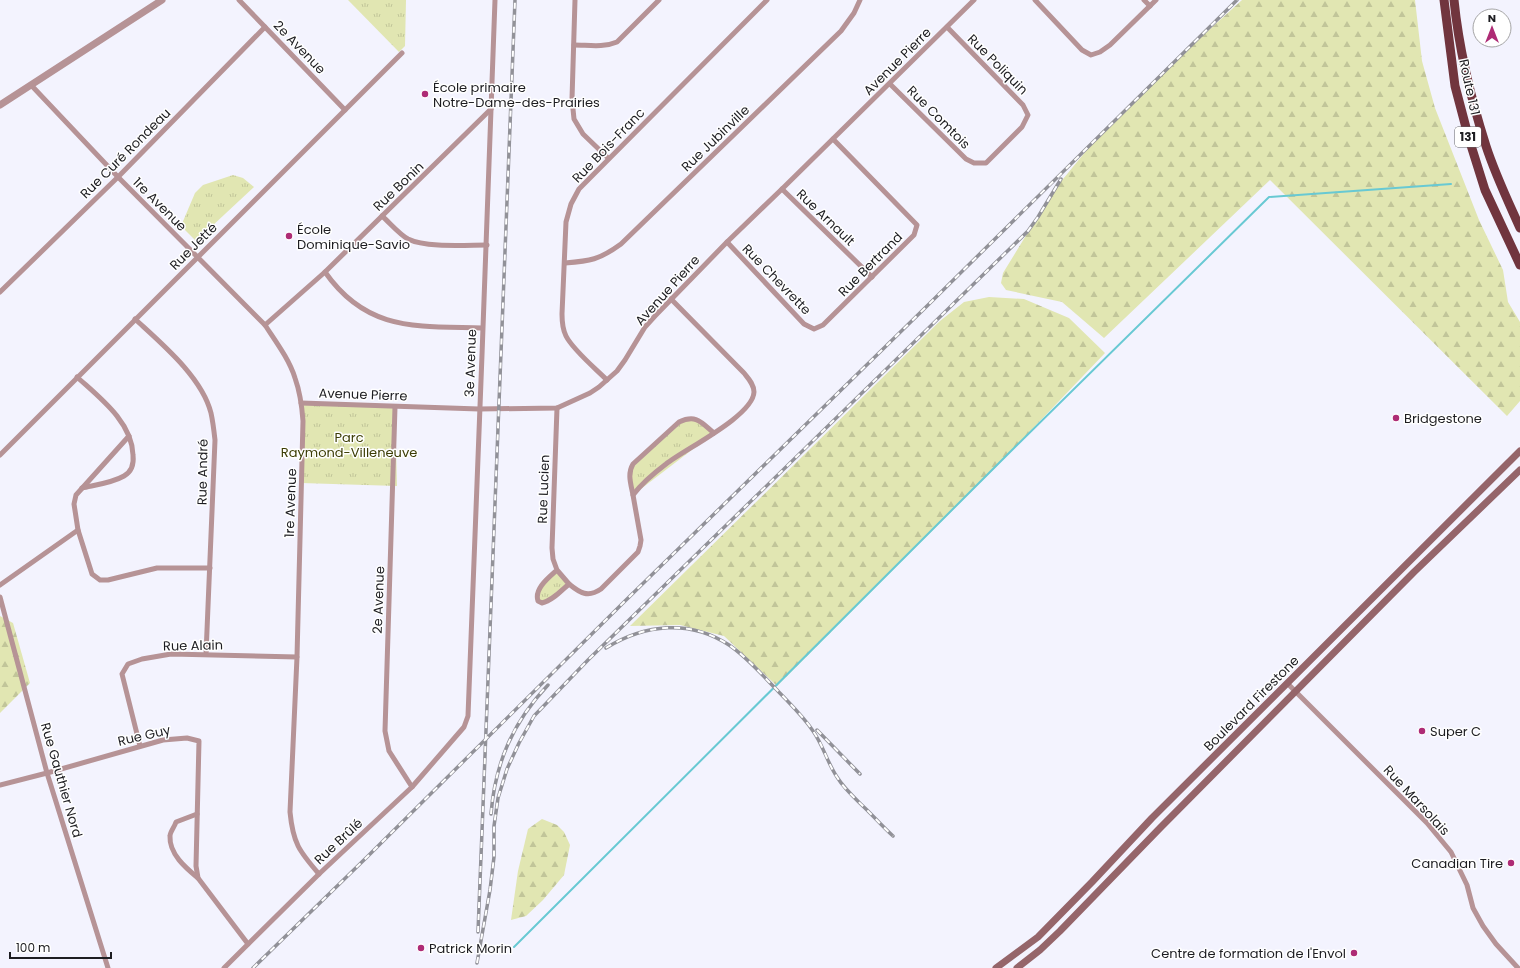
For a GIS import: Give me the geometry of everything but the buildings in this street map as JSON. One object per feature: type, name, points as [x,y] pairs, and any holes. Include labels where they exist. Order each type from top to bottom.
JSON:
[{"type":"highway","name":"Route 131","points":[[1444,0],[1455,86],[1469,139],[1485,190],[1520,265]]},
{"type":"highway","name":"Route 131","points":[[1454,0],[1462,55],[1477,115],[1489,154],[1520,228]]},
{"type":"main road","name":"Boulevard Firestone","points":[[996,968],[1038,937],[1152,818],[1520,451]]},
{"type":"main road","name":"Boulevard Firestone","points":[[1017,968],[1055,936],[1296,691],[1425,562],[1520,470]]},
{"type":"street","points":[[0,105],[162,0]]},
{"type":"street","name":"2e Avenue","points":[[239,0],[345,110]]},
{"type":"street","name":"3e Avenue","points":[[464,727],[468,716],[482,328],[487,245],[495,0]]},
{"type":"street","points":[[575,0],[572,100],[574,119],[583,134],[608,158]]},
{"type":"street","points":[[574,45],[603,46],[617,42],[659,0]]},
{"type":"street","name":"Rue Bois-Franc","points":[[607,380],[571,344],[565,335],[562,314],[566,222],[571,204],[579,189],[608,158],[767,0]]},
{"type":"street","name":"Rue Jubinville","points":[[565,263],[590,261],[600,258],[621,244],[841,31],[854,13],[860,0]]},
{"type":"street","name":"Avenue Pierre","points":[[301,403],[479,409],[557,408],[590,394],[617,371],[645,327],[671,299],[727,242],[782,190],[974,0]]},
{"type":"street","points":[[1035,0],[1082,50],[1091,55],[1100,52],[1110,45],[1156,0]]},
{"type":"street","points":[[1144,0],[1150,6]]},
{"type":"street","name":"Rue Curé Rondeau","points":[[0,292],[118,177],[264,27]]},
{"type":"street","name":"Rue Poliquin","points":[[947,27],[1023,105],[1028,115],[1022,127],[986,162],[974,163]]},
{"type":"street","name":"Rue Jetté","points":[[0,455],[402,53]]},
{"type":"street","name":"Rue Comtois","points":[[890,84],[966,160],[974,163]]},
{"type":"street","name":"1re Avenue","points":[[31,85],[118,177],[265,325],[283,353],[295,377],[304,421],[297,657],[290,812],[292,828],[297,846],[301,854],[318,874]]},
{"type":"street","name":"Rue Bonin","points":[[265,325],[325,272],[491,109]]},
{"type":"street","name":"Rue Bertrand","points":[[814,329],[823,325],[914,235],[917,225],[833,139]]},
{"type":"street","name":"Rue Arnault","points":[[782,190],[872,277]]},
{"type":"street","points":[[382,216],[402,234],[416,241],[440,244],[487,245]]},
{"type":"street","name":"Rue Chevrette","points":[[727,242],[804,324],[814,329]]},
{"type":"street","points":[[325,272],[333,284],[370,314],[392,322],[409,325],[482,328]]},
{"type":"street","points":[[633,495],[641,485],[666,463],[729,423],[749,404],[754,392],[751,382],[744,373],[671,299]]},
{"type":"street","name":"Rue André","points":[[135,319],[176,358],[200,388],[211,412],[215,440],[206,654]]},
{"type":"street","points":[[77,377],[121,420],[130,436],[134,461],[130,471],[124,476],[114,481],[81,488]]},
{"type":"street","name":"2e Avenue","points":[[395,407],[385,732],[389,751],[412,787]]},
{"type":"street","name":"Rue Lucien","points":[[557,408],[552,548],[553,559],[557,570],[569,584]]},
{"type":"street","points":[[557,570],[538,591],[536,596],[538,601],[542,603],[546,602],[569,584],[579,592],[589,594],[596,593],[601,589],[638,552],[640,546],[641,540],[629,476],[632,464],[679,422],[687,419],[700,421],[714,433]]},
{"type":"street","points":[[130,436],[76,495],[74,504],[78,530],[92,574],[100,580],[108,580],[157,568],[210,568]]},
{"type":"street","points":[[0,585],[78,530]]},
{"type":"street","name":"Rue Gauthier Nord","points":[[0,597],[47,773],[108,968]]},
{"type":"street","name":"Rue Alain","points":[[140,746],[122,674],[128,664],[142,659],[171,654],[297,657]]},
{"type":"street","name":"Rue Marsolais","points":[[1288,684],[1427,822],[1450,852],[1466,886],[1473,908],[1483,926],[1496,944],[1518,968]]},
{"type":"street","name":"Rue Brûlé","points":[[224,968],[318,874],[412,787],[464,727]]},
{"type":"street","name":"Rue Guy","points":[[0,785],[169,739],[187,738],[199,741],[196,866],[198,878]]},
{"type":"street","points":[[198,814],[176,822],[170,836],[173,852],[183,865],[198,878],[248,944]]},
{"type":"green space","points":[[348,0],[406,0],[405,46],[399,52]]},
{"type":"green space","points":[[1242,0],[1415,0],[1422,61],[1435,108],[1479,220],[1503,270],[1508,302],[1520,322],[1520,401],[1507,416],[1270,180],[1104,338],[1062,302],[1006,290],[1001,283],[1003,273],[1054,190],[1100,134],[1178,58]]},
{"type":"green space","points":[[233,175],[243,178],[254,187],[196,241],[181,226],[195,193],[203,185]]},
{"type":"green space","points":[[989,297],[1024,299],[1069,318],[1105,353],[996,467],[777,686],[724,636],[680,625],[630,626],[940,321],[964,302]]},
{"type":"green space","name":"Parc Raymond-Villeneuve","points":[[301,403],[395,407],[397,486],[301,483]]},
{"type":"green space","points":[[693,419],[714,433],[633,495],[630,470],[679,422]]},
{"type":"green space","points":[[557,570],[569,584],[542,603],[536,596],[538,591]]},
{"type":"green space","points":[[0,616],[13,623],[30,683],[0,713]]},
{"type":"green space","points":[[542,819],[557,825],[564,832],[570,845],[564,875],[543,900],[526,916],[511,920],[518,871],[528,829]]},
{"type":"waterway","points":[[514,947],[1008,454],[1269,197],[1451,184]]},
{"type":"railway","points":[[478,932],[515,0]]},
{"type":"railway","points":[[253,968],[1237,0]]},
{"type":"railway","points":[[477,963],[490,890],[494,857],[494,826],[498,798],[507,769],[534,716],[588,660],[1028,231],[1061,179]]},
{"type":"railway","points":[[606,648],[636,634],[668,628],[683,628],[699,631],[729,645],[754,666],[801,715],[816,736],[840,782],[851,795],[893,836]]},
{"type":"railway","points":[[491,814],[497,778],[508,744],[525,714],[548,685]]},
{"type":"railway","points":[[817,730],[860,774]]},
{"type":"place","name":"École primaire Notre-Dame-des-Prairies","points":[[425,94]]},
{"type":"place","name":"École Dominique-Savio","points":[[289,236]]},
{"type":"place","name":"Bridgestone","points":[[1396,418]]},
{"type":"place","name":"Super C","points":[[1422,731]]},
{"type":"place","name":"Canadian Tire","points":[[1511,863]]},
{"type":"place","name":"Patrick Morin","points":[[421,948]]},
{"type":"place","name":"Centre de formation de l'Envol","points":[[1354,953]]}]
